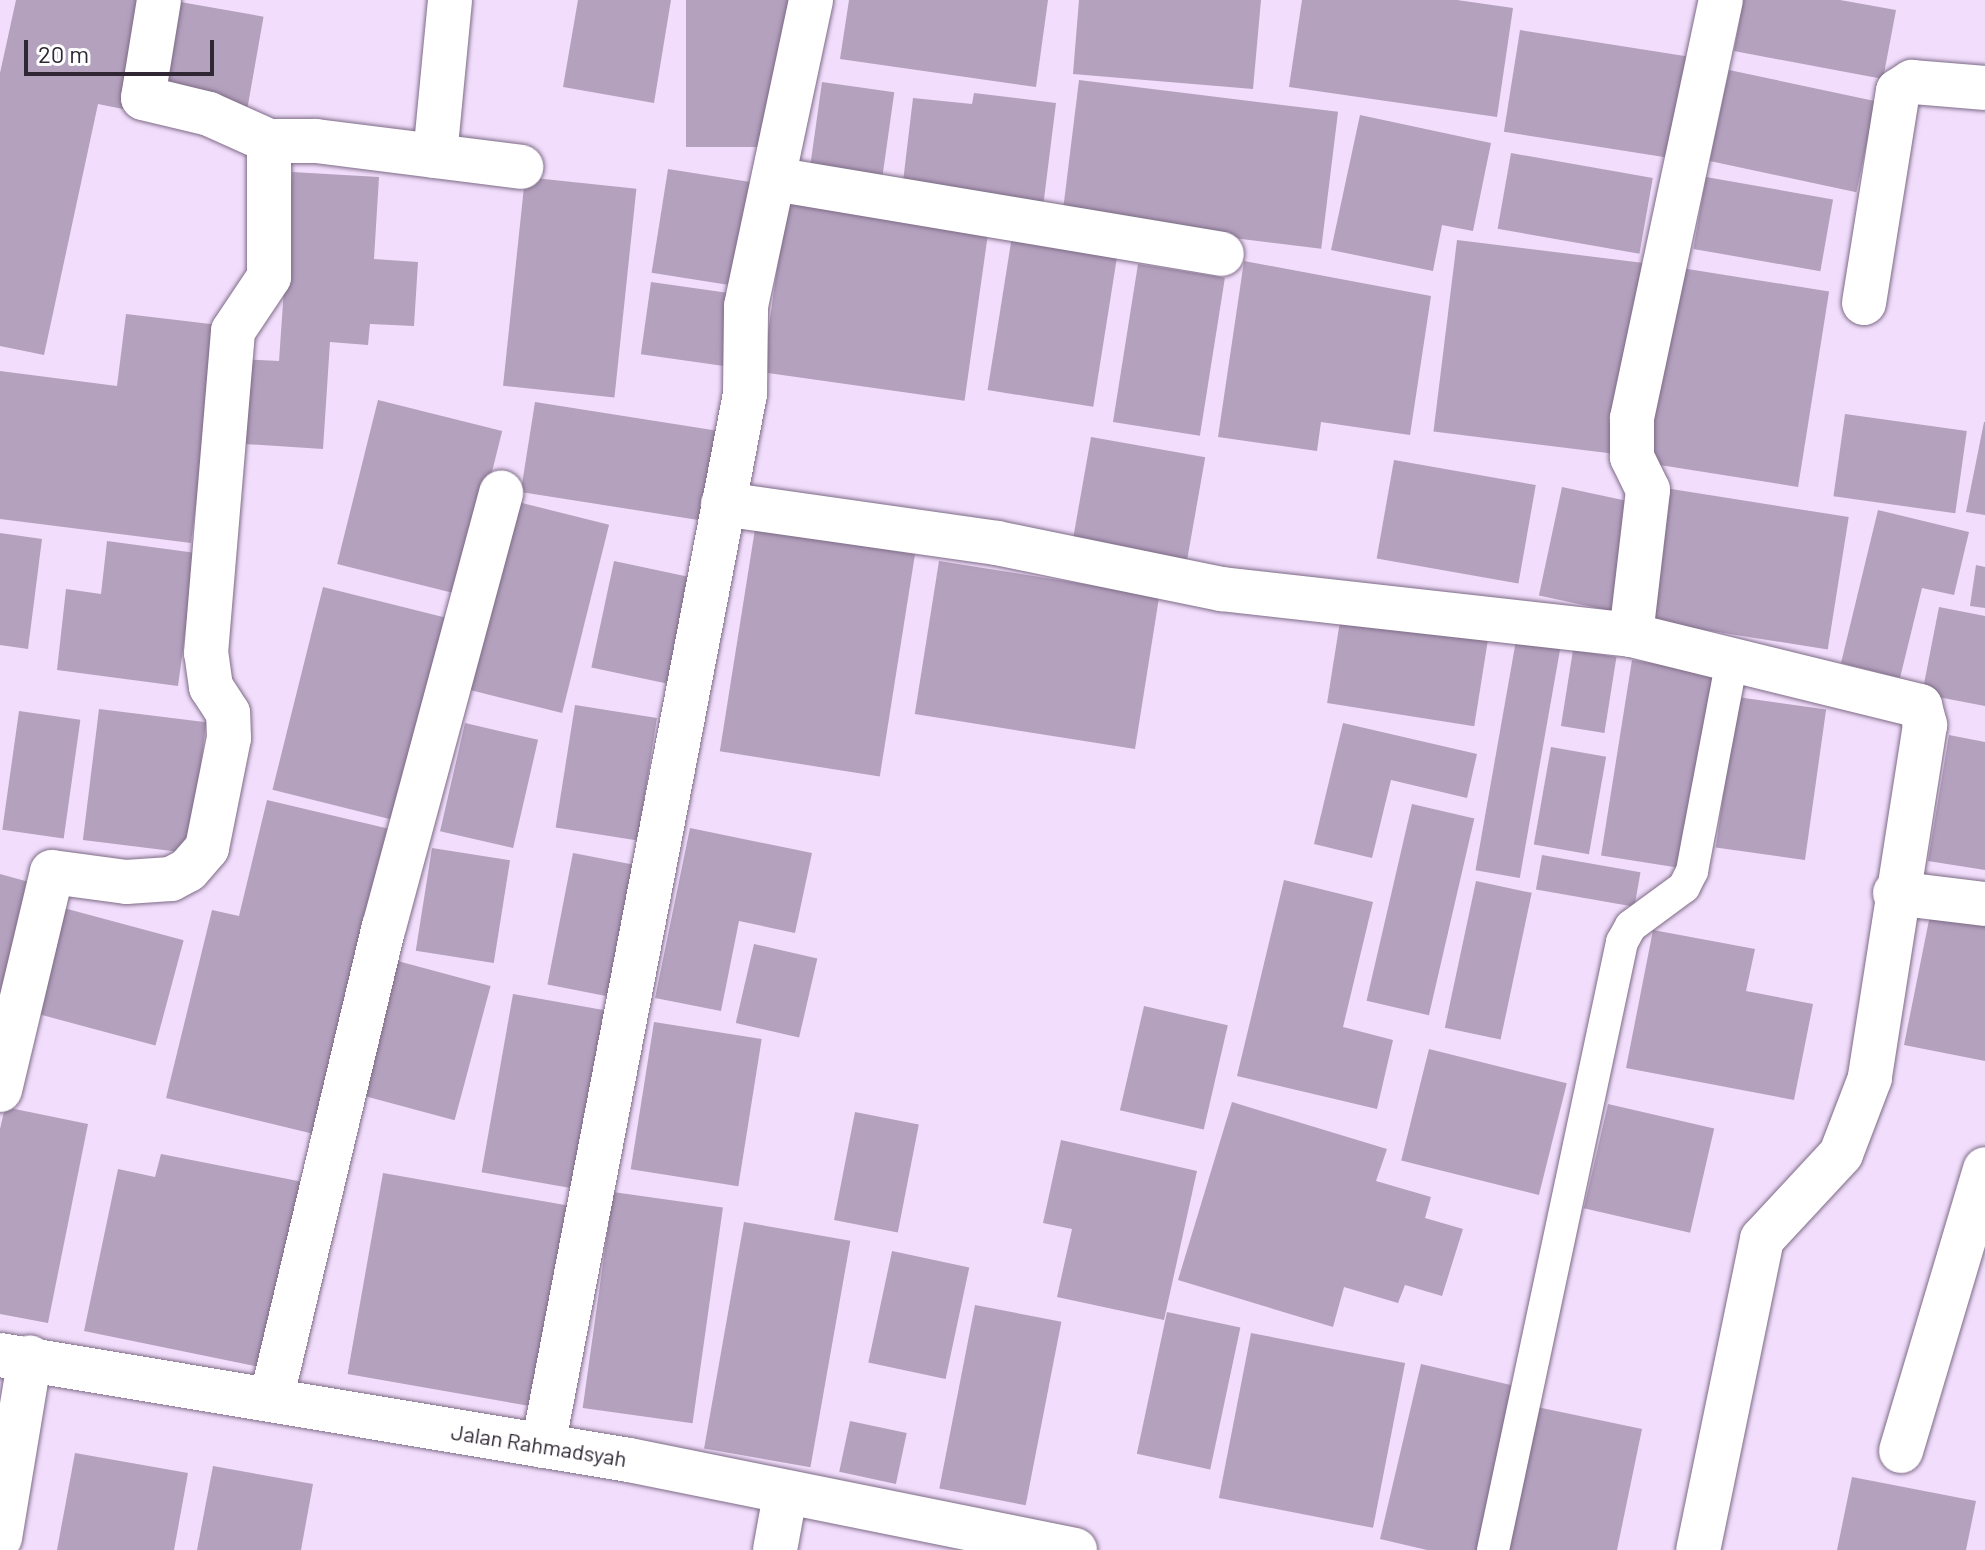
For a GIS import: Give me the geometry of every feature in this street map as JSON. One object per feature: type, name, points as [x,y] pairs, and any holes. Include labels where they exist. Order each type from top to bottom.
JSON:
[{"type":"street","points":[[159,0],[143,98],[209,114],[269,141],[316,141],[521,167]]},
{"type":"street","points":[[435,156],[450,0]]},
{"type":"street","points":[[543,1446],[745,394],[746,306],[811,0]]},
{"type":"street","points":[[1631,635],[1648,490],[1632,457],[1632,418],[1721,0]]},
{"type":"street","points":[[1864,303],[1898,91],[1912,82],[1985,88]]},
{"type":"street","points":[[0,1090],[52,872],[126,882],[171,879],[188,870],[207,848],[229,738],[228,713],[211,687],[206,653],[233,331],[269,277],[269,141]]},
{"type":"street","points":[[774,179],[1222,254]]},
{"type":"street","points":[[271,1400],[384,927],[501,492]]},
{"type":"street","points":[[723,504],[997,543],[1222,589],[1631,635],[1920,706],[1925,725],[1895,893],[1870,1078],[1841,1154],[1762,1239],[1698,1550]]},
{"type":"street","points":[[1895,893],[1985,904]]},
{"type":"street","points":[[1901,1451],[1985,1169]]},
{"type":"street","points":[[0,1538],[15,1356]]},
{"type":"street","name":"Jalan Rahmadsyah","points":[[15,1356],[543,1446],[998,1542],[1075,1550]]},
{"type":"street","points":[[775,1550],[785,1495]]},
{"type":"lane","points":[[1493,1550],[1622,942],[1631,926],[1684,887],[1692,871],[1732,660]]},
{"type":"building","points":[[16,0],[148,0],[123,109],[98,104],[44,355],[0,346],[0,73]]},
{"type":"building","points":[[169,0],[264,17],[248,107],[153,91]]},
{"type":"building","points":[[578,0],[671,0],[654,103],[563,87]]},
{"type":"building","points":[[686,0],[800,0],[800,147],[686,147]]},
{"type":"building","points":[[849,0],[1048,0],[1036,87],[840,59]]},
{"type":"building","points":[[1079,0],[1261,0],[1253,89],[1073,74]]},
{"type":"building","points":[[1302,0],[1457,0],[1513,8],[1497,117],[1289,87]]},
{"type":"building","points":[[1743,0],[1840,0],[1896,10],[1883,79],[1734,51]]},
{"type":"building","points":[[1520,30],[1691,57],[1675,159],[1504,132]]},
{"type":"building","points":[[1729,70],[1876,101],[1856,192],[1710,161]]},
{"type":"building","points":[[1079,80],[1338,112],[1321,249],[1062,217]]},
{"type":"building","points":[[822,82],[894,92],[882,179],[810,169]]},
{"type":"building","points":[[974,93],[1056,103],[1043,207],[902,190],[913,98],[972,104]]},
{"type":"building","points":[[1360,115],[1491,143],[1473,231],[1442,225],[1433,271],[1331,250]]},
{"type":"building","points":[[1511,153],[1653,178],[1639,254],[1498,229]]},
{"type":"building","points":[[668,169],[760,184],[743,287],[652,273]]},
{"type":"building","points":[[292,172],[379,177],[374,259],[418,262],[414,326],[370,324],[368,345],[330,342],[323,449],[229,443],[235,359],[279,361]]},
{"type":"building","points":[[525,177],[636,189],[614,398],[503,386]]},
{"type":"building","points":[[1706,177],[1833,199],[1820,271],[1693,249]]},
{"type":"building","points":[[787,198],[989,226],[965,401],[763,372]]},
{"type":"building","points":[[1012,236],[1118,253],[1093,407],[988,390]]},
{"type":"building","points":[[1457,240],[1646,263],[1622,455],[1433,432]]},
{"type":"building","points":[[1244,261],[1431,296],[1410,435],[1321,422],[1317,451],[1218,437]]},
{"type":"building","points":[[1138,264],[1225,278],[1200,436],[1113,422]]},
{"type":"building","points":[[1675,267],[1829,291],[1798,487],[1644,463]]},
{"type":"building","points":[[651,282],[741,295],[731,367],[641,354]]},
{"type":"building","points":[[126,314],[219,325],[191,543],[0,519],[0,371],[117,386]]},
{"type":"building","points":[[378,400],[502,431],[461,595],[337,564]]},
{"type":"building","points":[[535,402],[727,432],[712,522],[521,492]]},
{"type":"building","points":[[1845,414],[1967,431],[1955,513],[1833,496]]},
{"type":"building","points":[[1985,422],[1985,515],[1966,512]]},
{"type":"building","points":[[1091,437],[1205,457],[1186,565],[1072,545]]},
{"type":"building","points":[[1394,460],[1536,485],[1518,583],[1377,558]]},
{"type":"building","points":[[1562,487],[1640,504],[1617,612],[1539,596]]},
{"type":"building","points":[[1665,488],[1849,517],[1828,649],[1644,620]]},
{"type":"building","points":[[514,501],[609,525],[562,713],[467,689]]},
{"type":"building","points":[[1878,510],[1969,532],[1954,595],[1922,588],[1900,678],[1841,663]]},
{"type":"building","points":[[755,529],[915,554],[880,777],[720,751]]},
{"type":"building","points":[[0,533],[42,539],[28,649],[0,645]]},
{"type":"building","points":[[107,541],[196,553],[178,686],[57,670],[66,589],[101,594]]},
{"type":"building","points":[[614,561],[695,578],[673,685],[591,668]]},
{"type":"building","points":[[939,561],[1159,596],[1135,749],[915,714]]},
{"type":"building","points":[[1976,565],[1985,567],[1985,608],[1970,606]]},
{"type":"building","points":[[323,587],[454,620],[403,822],[272,790]]},
{"type":"building","points":[[1939,607],[1985,616],[1985,706],[1922,694]]},
{"type":"building","points":[[1341,615],[1488,638],[1474,726],[1327,703]]},
{"type":"building","points":[[1518,629],[1562,637],[1520,878],[1475,870]]},
{"type":"building","points":[[1573,650],[1616,657],[1604,733],[1561,726]]},
{"type":"building","points":[[1632,660],[1716,673],[1685,869],[1601,856]]},
{"type":"building","points":[[1737,697],[1826,710],[1805,860],[1716,848]]},
{"type":"building","points":[[575,705],[657,718],[638,840],[556,827]]},
{"type":"building","points":[[99,709],[206,722],[190,853],[83,840]]},
{"type":"building","points":[[19,711],[80,720],[64,838],[2,830]]},
{"type":"building","points":[[465,723],[538,740],[513,848],[440,831]]},
{"type":"building","points":[[1343,723],[1477,754],[1467,798],[1391,780],[1372,858],[1314,844]]},
{"type":"building","points":[[1949,735],[1985,742],[1985,870],[1928,861]]},
{"type":"building","points":[[1551,747],[1606,757],[1589,854],[1534,844]]},
{"type":"building","points":[[267,800],[394,830],[322,1136],[166,1098],[212,910],[239,916]]},
{"type":"building","points":[[1412,804],[1474,818],[1429,1015],[1367,1001]]},
{"type":"building","points":[[690,828],[812,853],[795,933],[739,921],[721,1011],[655,998]]},
{"type":"building","points":[[432,848],[510,860],[494,963],[416,951]]},
{"type":"building","points":[[573,853],[642,866],[616,998],[547,985]]},
{"type":"building","points":[[1542,855],[1640,872],[1634,907],[1536,889]]},
{"type":"building","points":[[0,874],[40,885],[0,1031]]},
{"type":"building","points":[[1284,880],[1373,902],[1343,1027],[1393,1040],[1377,1109],[1237,1076]]},
{"type":"building","points":[[1476,881],[1532,893],[1501,1040],[1445,1028]]},
{"type":"building","points":[[60,907],[184,940],[155,1045],[32,1012]]},
{"type":"building","points":[[1931,910],[1985,921],[1985,1061],[1904,1045]]},
{"type":"building","points":[[1653,930],[1755,949],[1746,991],[1813,1004],[1794,1100],[1626,1068]]},
{"type":"building","points":[[754,944],[817,959],[799,1038],[736,1023]]},
{"type":"building","points":[[394,960],[491,986],[455,1120],[358,1094]]},
{"type":"building","points":[[513,994],[613,1012],[582,1190],[482,1172]]},
{"type":"building","points":[[1144,1006],[1228,1025],[1204,1130],[1120,1110]]},
{"type":"building","points":[[654,1022],[762,1039],[738,1186],[631,1169]]},
{"type":"building","points":[[1429,1049],[1567,1083],[1539,1195],[1401,1161]]},
{"type":"building","points":[[1232,1102],[1387,1149],[1376,1181],[1431,1197],[1425,1218],[1463,1229],[1442,1296],[1405,1285],[1398,1303],[1344,1287],[1333,1327],[1178,1280]]},
{"type":"building","points":[[1608,1104],[1714,1129],[1690,1233],[1584,1208]]},
{"type":"building","points":[[5,1107],[88,1124],[48,1323],[0,1314],[0,1129]]},
{"type":"building","points":[[855,1112],[919,1124],[898,1232],[834,1220]]},
{"type":"building","points":[[1061,1140],[1197,1171],[1164,1320],[1057,1297],[1072,1229],[1043,1223]]},
{"type":"building","points":[[161,1154],[308,1183],[270,1369],[84,1331],[118,1169],[155,1177]]},
{"type":"building","points":[[383,1173],[575,1207],[540,1408],[348,1374]]},
{"type":"building","points":[[613,1192],[723,1207],[693,1423],[583,1408]]},
{"type":"building","points":[[744,1222],[850,1241],[810,1467],[704,1449]]},
{"type":"building","points":[[892,1251],[969,1267],[946,1379],[868,1363]]},
{"type":"building","points":[[975,1305],[1061,1322],[1026,1505],[939,1489]]},
{"type":"building","points":[[1167,1312],[1240,1328],[1210,1469],[1137,1454]]},
{"type":"building","points":[[1251,1333],[1405,1363],[1373,1528],[1219,1498]]},
{"type":"building","points":[[1421,1364],[1515,1386],[1477,1550],[1427,1550],[1380,1539]]},
{"type":"building","points":[[1537,1407],[1642,1429],[1617,1550],[1506,1550]]},
{"type":"building","points":[[850,1421],[907,1433],[896,1484],[839,1472]]},
{"type":"building","points":[[75,1453],[188,1473],[174,1550],[57,1550]]},
{"type":"building","points":[[213,1466],[313,1484],[301,1550],[197,1550]]},
{"type":"building","points":[[1852,1477],[1976,1501],[1966,1550],[1837,1550]]}]
